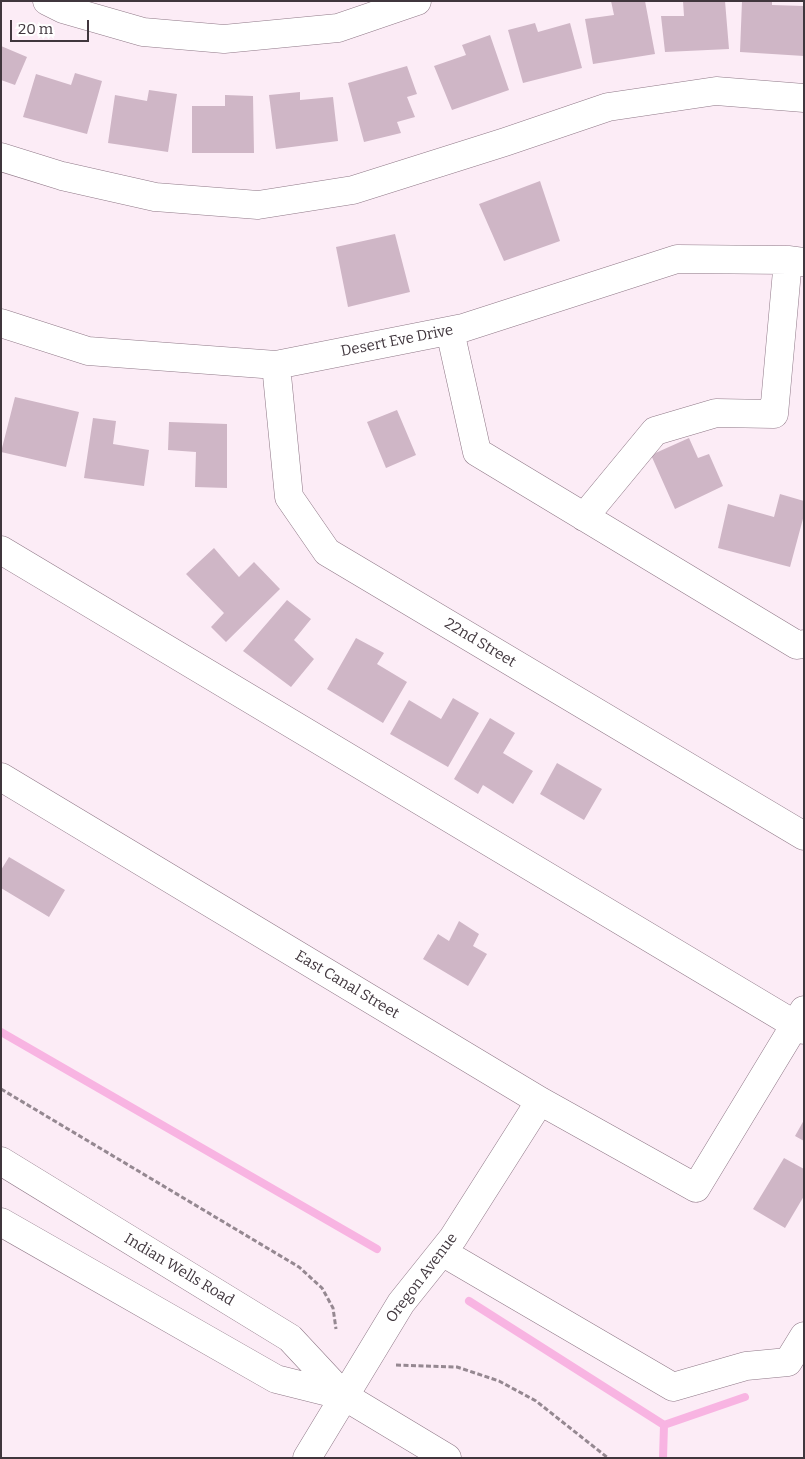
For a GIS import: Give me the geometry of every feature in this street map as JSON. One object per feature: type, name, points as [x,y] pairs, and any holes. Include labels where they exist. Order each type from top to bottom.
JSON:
[{"type":"street","points":[[47,1],[63,9],[143,32],[224,39],[338,28],[417,1]]},
{"type":"street","points":[[1,157],[62,176],[155,197],[258,206],[353,190],[505,142],[608,106],[716,91],[804,98]]},
{"type":"street","name":"Desert Eve Drive","points":[[1,322],[88,351],[276,365],[450,331],[677,258],[796,261],[774,414],[716,413],[655,431],[584,517]]},
{"type":"street","points":[[450,331],[477,452],[797,645],[804,644]]},
{"type":"street","name":"22nd Street","points":[[276,365],[289,497],[327,552],[804,836]]},
{"type":"street","points":[[1,550],[801,1022]]},
{"type":"street","name":"East Canal Street","points":[[1,777],[540,1101],[696,1188],[801,1022]]},
{"type":"street","name":"Oregon Avenue","points":[[307,1458],[401,1303],[442,1252],[540,1101]]},
{"type":"street","name":"Indian Wells Road","points":[[1,1162],[290,1338],[344,1396],[447,1458]]},
{"type":"street","name":"Indian Wells Road","points":[[1,1222],[276,1379],[344,1396]]},
{"type":"street","points":[[442,1252],[674,1387],[746,1366],[788,1362],[804,1336]]},
{"type":"path","points":[[1,1089],[299,1267],[322,1288],[333,1308],[336,1329]]},
{"type":"path","points":[[396,1365],[456,1367],[499,1381],[536,1401],[608,1458]]},
{"type":"building","points":[[611,1],[645,1],[655,54],[593,64],[585,19],[614,15]]},
{"type":"building","points":[[683,1],[725,1],[729,49],[665,52],[661,16],[684,16]]},
{"type":"building","points":[[742,1],[772,1],[772,5],[804,6],[804,56],[740,52]]},
{"type":"building","points":[[535,23],[538,32],[570,23],[582,68],[523,83],[508,30]]},
{"type":"building","points":[[490,35],[509,90],[452,110],[434,66],[466,55],[462,45]]},
{"type":"building","points":[[1,46],[27,57],[15,85],[1,80]]},
{"type":"building","points":[[407,66],[417,94],[407,97],[415,117],[397,122],[401,133],[364,142],[348,83]]},
{"type":"building","points":[[75,73],[102,81],[87,134],[23,117],[36,74],[71,85]]},
{"type":"building","points":[[149,90],[177,94],[168,152],[108,143],[115,95],[147,101]]},
{"type":"building","points":[[300,92],[300,100],[333,97],[338,141],[276,149],[269,95]]},
{"type":"building","points":[[225,95],[253,96],[254,153],[192,153],[192,106],[225,106]]},
{"type":"building","points":[[540,181],[560,241],[504,261],[479,204]]},
{"type":"building","points":[[395,234],[410,292],[348,307],[336,247]]},
{"type":"building","points":[[15,397],[79,412],[66,467],[1,452]]},
{"type":"building","points":[[397,410],[416,455],[386,468],[367,422]]},
{"type":"building","points":[[93,418],[116,421],[113,444],[149,450],[144,486],[84,478]]},
{"type":"building","points":[[169,422],[227,424],[227,488],[195,487],[196,452],[168,450]]},
{"type":"building","points":[[689,438],[698,458],[709,454],[723,486],[675,509],[651,455]]},
{"type":"building","points":[[780,494],[804,501],[804,515],[790,567],[718,548],[728,504],[774,517]]},
{"type":"building","points":[[214,548],[239,577],[254,562],[280,589],[226,642],[211,627],[224,613],[186,574]]},
{"type":"building","points":[[287,600],[311,619],[294,640],[314,659],[291,687],[243,651]]},
{"type":"building","points":[[356,638],[384,653],[377,664],[407,682],[383,723],[327,689]]},
{"type":"building","points":[[453,698],[479,713],[448,767],[390,734],[409,700],[441,719]]},
{"type":"building","points":[[490,718],[515,733],[503,753],[533,771],[513,804],[483,785],[478,794],[454,779]]},
{"type":"building","points":[[557,763],[602,789],[584,820],[540,794]]},
{"type":"building","points":[[9,857],[65,890],[49,917],[1,888],[1,870]]},
{"type":"building","points":[[459,921],[479,934],[473,946],[487,954],[468,986],[423,959],[438,934],[449,941]]},
{"type":"building","points":[[804,1120],[804,1141],[795,1136]]},
{"type":"building","points":[[784,1158],[804,1169],[804,1196],[785,1228],[753,1209]]},
{"type":"waterway","points":[[1,1032],[377,1249]]},
{"type":"waterway","points":[[469,1301],[664,1425],[663,1458]]},
{"type":"waterway","points":[[664,1425],[745,1397]]}]
